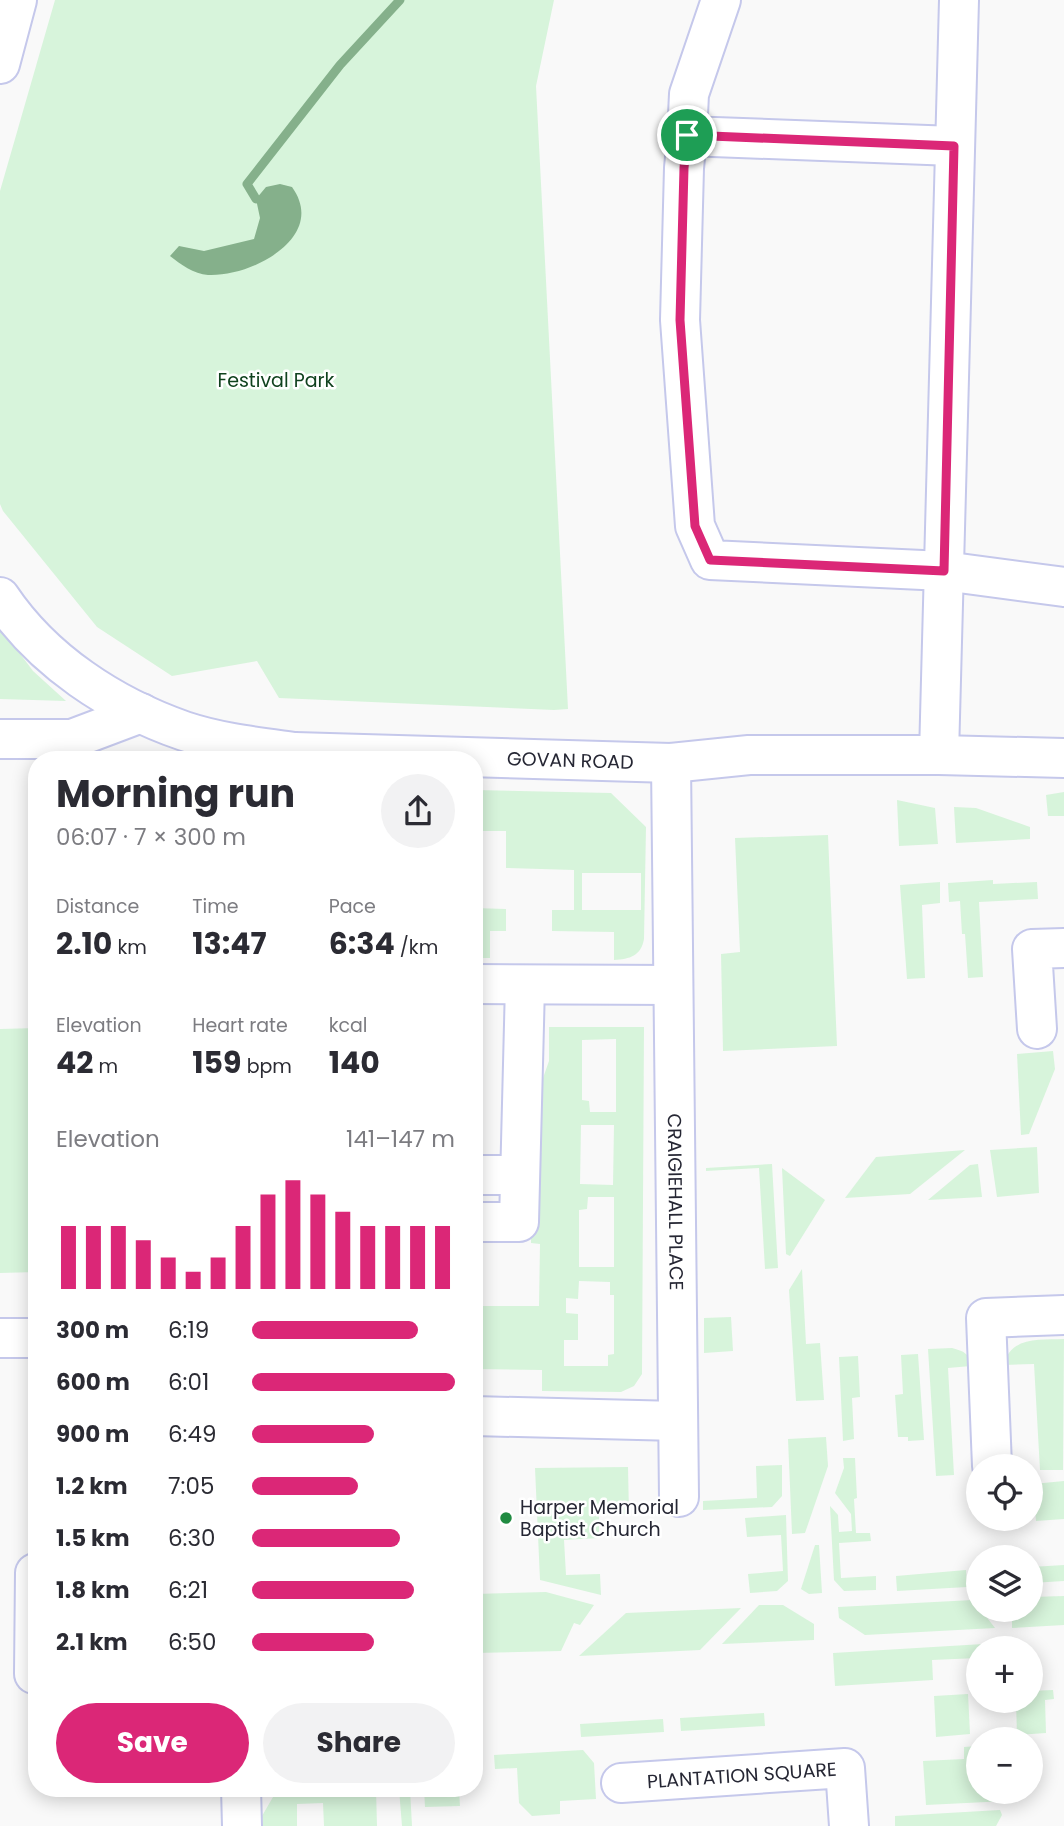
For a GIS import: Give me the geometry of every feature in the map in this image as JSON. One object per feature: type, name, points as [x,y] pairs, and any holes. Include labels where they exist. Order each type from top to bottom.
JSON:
[{"type":"street","points":[[0,64],[17,0]]},
{"type":"street","points":[[721,0],[689,94],[680,320],[695,526],[710,560],[944,571],[1064,587]]},
{"type":"street","points":[[939,755],[959,0]]},
{"type":"street","points":[[687,135],[954,146]]},
{"type":"street","name":"GOVAN ROAD","points":[[0,597],[11,614],[35,640],[85,682],[141,713],[185,732],[244,746],[286,751]]},
{"type":"street","points":[[0,739],[72,739],[141,713]]},
{"type":"street","name":"GOVAN ROAD","points":[[483,758],[671,763],[749,755],[1064,758]]},
{"type":"street","name":"CRAIGIEHALL PLACE","points":[[671,763],[679,1497]]},
{"type":"street","points":[[1037,1029],[1032,949],[1064,948]]},
{"type":"street","points":[[483,983],[533,975],[673,985]]},
{"type":"street","points":[[483,1222],[519,1222],[533,975]]},
{"type":"street","points":[[483,1175],[520,1174]]},
{"type":"street","points":[[992,1454],[986,1318],[1064,1315]]},
{"type":"street","points":[[0,1338],[28,1338]]},
{"type":"street","points":[[483,1416],[678,1421]]},
{"type":"street","name":"PLANTATION SQUARE","points":[[621,1783],[845,1768],[849,1826]]},
{"type":"street","points":[[241,1797],[242,1826]]},
{"type":"green space","name":"Festival Park","points":[[55,0],[554,0],[536,86],[568,709],[279,698],[257,661],[172,676],[97,627],[3,511],[0,504],[0,191]]},
{"type":"green space","points":[[0,627],[33,671],[66,701],[0,699]]},
{"type":"green space","points":[[483,790],[611,793],[646,827],[644,939],[637,953],[625,959],[614,960],[614,932],[552,931],[552,910],[574,910],[574,870],[506,868],[506,831],[483,831]],"holes":[[[582,873],[641,873],[641,910],[582,910]]]},
{"type":"green space","points":[[1064,792],[1064,816],[1048,816],[1046,795]]},
{"type":"green space","points":[[897,800],[935,808],[938,844],[899,846]]},
{"type":"green space","points":[[954,807],[976,808],[1030,827],[1030,839],[956,843]]},
{"type":"green space","points":[[828,835],[837,1046],[723,1051],[721,954],[740,952],[735,838]]},
{"type":"green space","points":[[993,880],[993,884],[1037,882],[1038,899],[979,902],[983,977],[968,978],[960,901],[949,902],[948,883]]},
{"type":"green space","points":[[940,882],[940,903],[922,905],[925,978],[907,979],[900,885]]},
{"type":"green space","points":[[483,908],[506,909],[506,931],[490,931],[490,958],[483,958]]},
{"type":"green space","points":[[549,1027],[644,1027],[642,1374],[634,1386],[621,1392],[542,1391],[542,1370],[483,1369],[483,1306],[539,1306],[540,1244],[531,1243],[531,1112],[549,1061]],"holes":[[[616,1039],[616,1112],[590,1112],[589,1101],[582,1100],[582,1040]],[[581,1125],[614,1125],[613,1185],[580,1184]],[[588,1197],[614,1197],[614,1267],[579,1267],[579,1210],[587,1209]],[[579,1281],[610,1282],[610,1295],[614,1295],[614,1354],[608,1355],[608,1366],[564,1366],[564,1340],[578,1340],[578,1314],[566,1313],[566,1298],[578,1299]]]},
{"type":"green space","points":[[28,1028],[28,1272],[0,1273],[0,1029]]},
{"type":"green space","points":[[1053,1051],[1055,1069],[1029,1134],[1021,1135],[1017,1054]]},
{"type":"green space","points":[[1037,1147],[1039,1193],[997,1197],[990,1150]]},
{"type":"green space","points":[[965,1150],[910,1194],[845,1198],[876,1157]]},
{"type":"green space","points":[[772,1164],[778,1268],[765,1269],[759,1168],[706,1171],[706,1168]]},
{"type":"green space","points":[[978,1164],[982,1197],[928,1200],[970,1165]]},
{"type":"green space","points":[[782,1168],[825,1200],[790,1256],[786,1254]]},
{"type":"green space","points":[[802,1269],[806,1344],[820,1343],[824,1400],[796,1401],[789,1290]]},
{"type":"green space","points":[[731,1317],[733,1351],[704,1353],[704,1318]]},
{"type":"green space","points":[[1064,1339],[1063,1470],[1043,1470],[1043,1454],[1039,1454],[1034,1364],[1004,1365],[1007,1356],[1019,1344]]},
{"type":"green space","points":[[952,1348],[966,1354],[971,1366],[948,1368],[954,1475],[936,1476],[928,1349]]},
{"type":"green space","points":[[918,1354],[924,1440],[908,1441],[908,1437],[898,1437],[895,1395],[903,1394],[901,1355]]},
{"type":"green space","points":[[858,1356],[860,1397],[852,1398],[854,1439],[843,1441],[839,1357]]},
{"type":"green space","points":[[826,1437],[828,1466],[805,1533],[792,1534],[788,1439]]},
{"type":"green space","points":[[843,1458],[855,1458],[856,1533],[870,1533],[871,1541],[839,1543],[841,1578],[876,1576],[876,1590],[844,1591],[834,1580],[830,1506],[838,1515],[839,1532],[852,1531],[851,1514],[835,1493],[844,1468]]},
{"type":"green space","points":[[782,1465],[782,1496],[772,1507],[703,1510],[703,1501],[757,1498],[756,1466]]},
{"type":"green space","points":[[628,1467],[629,1514],[599,1515],[599,1538],[564,1540],[566,1575],[600,1574],[601,1595],[540,1580],[535,1468]]},
{"type":"green space","points":[[1064,1481],[1064,1519],[1043,1520],[1043,1483]]},
{"type":"green space","points":[[786,1515],[788,1581],[777,1591],[750,1593],[748,1574],[783,1571],[781,1535],[747,1537],[745,1518]]},
{"type":"green space","points":[[815,1545],[819,1545],[822,1593],[809,1594],[801,1589]]},
{"type":"green space","points":[[1064,1565],[1064,1581],[1043,1582],[1043,1566]]},
{"type":"green space","points":[[966,1570],[966,1587],[897,1591],[896,1576]]},
{"type":"green space","points":[[546,1592],[594,1605],[580,1625],[574,1623],[561,1651],[483,1653],[483,1594]]},
{"type":"green space","points":[[1064,1596],[1064,1625],[1012,1628],[1012,1622],[1043,1622],[1043,1597]]},
{"type":"green space","points":[[966,1600],[966,1622],[990,1622],[995,1628],[865,1635],[839,1618],[838,1607]]},
{"type":"green space","points":[[759,1605],[783,1605],[814,1624],[814,1640],[722,1644]]},
{"type":"green space","points":[[741,1608],[700,1650],[579,1656],[626,1613]]},
{"type":"green space","points":[[966,1645],[966,1659],[932,1660],[933,1680],[835,1686],[833,1653]]},
{"type":"green space","points":[[1043,1690],[1053,1690],[1054,1699],[1045,1700],[1046,1733],[1043,1733],[1043,1727],[1017,1727],[1016,1713],[1043,1713]]},
{"type":"green space","points":[[966,1694],[970,1727],[966,1727],[966,1734],[936,1737],[934,1696]]},
{"type":"green space","points":[[764,1713],[765,1726],[681,1731],[680,1718]]},
{"type":"green space","points":[[663,1719],[664,1732],[581,1737],[580,1724]]},
{"type":"green space","points":[[964,1747],[966,1803],[926,1805],[923,1761],[964,1759]]},
{"type":"green space","points":[[583,1750],[594,1763],[596,1799],[560,1801],[560,1814],[532,1816],[519,1803],[517,1768],[495,1769],[494,1755]]},
{"type":"green space","points":[[273,1797],[376,1797],[377,1826],[324,1826],[323,1803],[297,1804],[297,1826],[263,1826],[262,1816]]},
{"type":"green space","points":[[400,1797],[410,1797],[412,1826],[402,1826]]},
{"type":"green space","points":[[424,1797],[459,1797],[460,1806],[425,1807]]},
{"type":"green space","points":[[1000,1810],[1002,1815],[996,1826],[895,1826],[895,1816]]},
{"type":"shaded area","points":[[280,184],[292,187],[301,205],[300,222],[293,237],[280,250],[245,269],[208,275],[192,271],[170,256],[179,246],[204,251],[254,239],[260,218],[256,199],[266,187]]},
{"type":"waterway","points":[[256,199],[247,184],[340,65],[400,0]]},
{"type":"place","name":"Harper Memorial Baptist Church","points":[[506,1518]]},
{"type":"route","points":[[687,135],[954,146],[944,571],[710,560],[695,526],[680,320],[687,135]]}]
